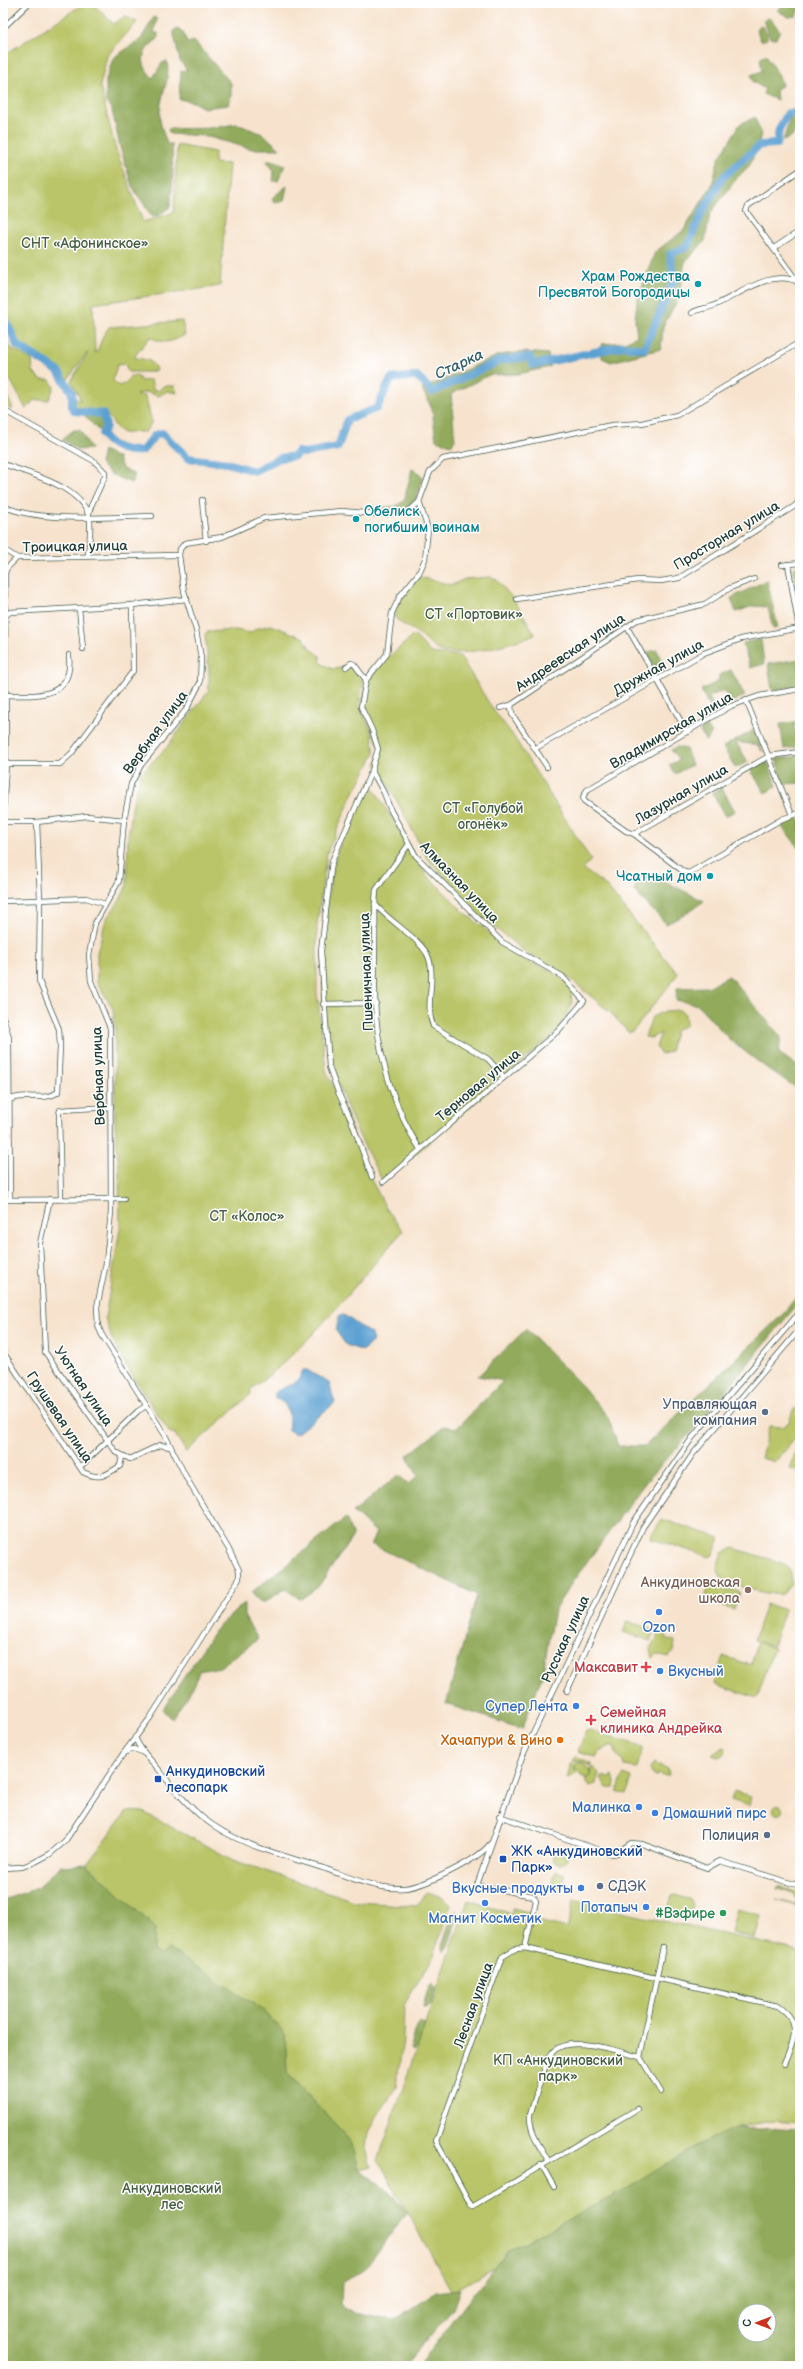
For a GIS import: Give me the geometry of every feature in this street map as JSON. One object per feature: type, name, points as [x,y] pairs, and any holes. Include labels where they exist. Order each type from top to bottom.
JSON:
[{"type":"street","points":[[3,28],[29,3]]},
{"type":"street","points":[[798,282],[748,214],[747,208],[800,170]]},
{"type":"street","points":[[774,248],[800,231]]},
{"type":"street","points":[[692,313],[710,307],[768,280],[798,282]]},
{"type":"street","points":[[179,555],[180,549],[185,543],[206,541],[222,537],[264,518],[341,511],[402,514],[413,509],[419,502],[430,472],[443,459],[604,427],[661,420],[677,415],[800,342]]},
{"type":"street","points":[[3,410],[94,461],[105,472],[105,476],[90,506],[88,517],[88,555]]},
{"type":"street","points":[[3,464],[62,486],[82,504],[88,517]]},
{"type":"street","points":[[202,500],[206,541]]},
{"type":"street","name":"Просторная улица","points":[[517,599],[638,580],[661,581],[679,578],[795,506],[800,500]]},
{"type":"street","points":[[372,1177],[351,1120],[332,1079],[328,1058],[323,1004],[321,942],[332,861],[372,768],[378,749],[372,730],[361,707],[366,680],[388,654],[394,609],[419,573],[425,559],[428,529],[419,502]]},
{"type":"street","points":[[3,506],[10,509],[57,517],[152,516]]},
{"type":"street","points":[[3,548],[17,558]]},
{"type":"street","name":"Троицкая улица","points":[[3,814],[5,573],[17,558],[88,555],[179,555]]},
{"type":"street","name":"Вербная улица","points":[[3,1868],[28,1865],[43,1858],[58,1848],[77,1826],[123,1754],[155,1712],[239,1579],[239,1570],[228,1548],[187,1480],[165,1435],[98,1326],[97,1307],[106,1263],[111,1212],[110,1028],[90,981],[89,966],[95,923],[110,899],[119,880],[124,820],[128,795],[135,774],[186,710],[200,683],[201,658],[196,630],[187,599],[179,555]]},
{"type":"street","points":[[800,563],[785,564],[800,635]]},
{"type":"street","name":"Андреевская улица","points":[[500,708],[511,705],[637,620],[705,604],[730,588],[754,579]]},
{"type":"street","points":[[4,616],[10,612],[132,605],[187,599]]},
{"type":"street","points":[[4,764],[60,764],[71,754],[133,671],[132,605]]},
{"type":"street","points":[[79,608],[82,649]]},
{"type":"street","points":[[626,627],[687,732]]},
{"type":"street","name":"Дружная улица","points":[[536,748],[719,647],[741,639],[799,628]]},
{"type":"street","points":[[4,695],[43,696],[53,692],[64,682],[70,667],[69,655]]},
{"type":"street","points":[[346,667],[351,663],[354,664],[366,680]]},
{"type":"street","name":"Владимирская улица","points":[[583,797],[587,790],[687,732],[746,700],[759,696],[800,689]]},
{"type":"street","points":[[746,700],[792,814]]},
{"type":"street","points":[[511,705],[512,714],[536,748],[547,767]]},
{"type":"street","points":[[523,741],[528,737]]},
{"type":"street","name":"Лазурная улица","points":[[583,797],[584,801],[626,831],[634,834],[769,756],[800,752]]},
{"type":"street","name":"Алмазная улица","points":[[372,768],[375,778],[384,793],[390,811],[420,860],[502,942],[523,955],[556,971],[583,998]]},
{"type":"street","points":[[634,834],[684,872],[688,873],[792,814],[800,813]]},
{"type":"street","points":[[3,822],[37,822],[87,816],[124,820]]},
{"type":"street","points":[[9,1100],[18,1096],[52,1095],[58,1092],[60,1053],[59,1029],[39,981],[40,900],[37,822]]},
{"type":"street","name":"Пшеничная улица","points":[[409,844],[376,890],[376,1003],[380,1046],[386,1066],[406,1127],[420,1149]]},
{"type":"street","points":[[3,901],[86,898],[106,904]]},
{"type":"street","points":[[375,904],[428,955],[430,968],[430,1018],[433,1026],[488,1059],[504,1076]]},
{"type":"street","name":"Терновая улица","points":[[383,1182],[504,1076],[558,1031],[583,998]]},
{"type":"street","points":[[323,1004],[376,1003]]},
{"type":"street","points":[[3,1017],[9,1037],[10,1200]]},
{"type":"street","points":[[61,1199],[60,1110],[111,1108]]},
{"type":"street","name":"Уютная улица","points":[[50,1199],[40,1239],[46,1352],[107,1440],[116,1452],[122,1456]]},
{"type":"street","points":[[3,1200],[124,1199]]},
{"type":"street","name":"Русская улица","points":[[525,1948],[536,1901],[534,1896],[477,1885],[499,1816],[522,1756],[633,1523],[692,1438],[800,1312]]},
{"type":"street","points":[[567,1690],[643,1527],[693,1454],[800,1329]]},
{"type":"street","name":"Грушевая улица","points":[[3,1352],[83,1472],[94,1477],[109,1474],[120,1466],[122,1456]]},
{"type":"street","points":[[80,1467],[138,1411],[146,1406]]},
{"type":"street","points":[[122,1456],[130,1459],[160,1445],[170,1447]]},
{"type":"street","points":[[135,1737],[145,1753],[191,1807],[221,1830],[253,1845],[378,1886],[405,1888],[423,1883],[469,1861],[484,1851],[492,1841]]},
{"type":"street","points":[[123,1754],[133,1749],[145,1753]]},
{"type":"street","points":[[499,1816],[609,1854],[616,1853],[631,1843],[642,1844],[707,1868],[720,1861],[798,1885],[800,1877]]},
{"type":"street","points":[[661,2092],[640,2057],[663,1947]]},
{"type":"street","points":[[525,1948],[778,2006],[786,2011],[794,2025],[795,2039],[784,2064]]},
{"type":"street","name":"Лесная улица","points":[[525,1948],[515,1949],[502,1957],[436,2140],[472,2207],[541,2164],[637,2109]]},
{"type":"street","points":[[548,2160],[532,2132],[530,2115],[550,2056],[565,2046],[579,2043],[640,2057]]},
{"type":"street","points":[[541,2164],[554,2186]]},
{"type":"green space","name":"СНТ «Афонинское»","points":[[85,3],[92,3],[114,24],[125,16],[137,22],[107,56],[100,86],[115,147],[143,222],[174,212],[177,145],[215,152],[214,163],[229,164],[220,286],[93,304],[95,352],[97,352],[103,336],[109,327],[182,321],[185,335],[168,342],[150,337],[134,357],[150,361],[157,370],[151,372],[128,372],[125,364],[117,365],[113,380],[119,386],[126,383],[130,376],[137,375],[141,381],[151,380],[153,389],[159,391],[163,386],[175,386],[177,393],[167,391],[159,396],[146,392],[136,395],[145,396],[152,422],[145,432],[124,433],[118,429],[110,418],[104,413],[97,411],[76,410],[73,407],[73,399],[81,400],[71,381],[88,353],[66,382],[60,370],[17,345],[3,314],[4,55]]},
{"type":"green space","points":[[781,3],[792,3],[799,8],[796,16],[788,17],[777,10],[784,5]]},
{"type":"green space","points":[[154,17],[157,19],[154,33],[158,33],[158,39],[152,43],[145,52],[144,62],[145,67],[153,78],[162,63],[167,61],[168,74],[160,107],[160,121],[167,144],[172,144],[173,179],[170,207],[159,215],[152,217],[132,186],[120,147],[112,110],[106,102],[106,80],[113,58],[141,39]]},
{"type":"green space","points":[[769,17],[780,31],[776,38],[770,38],[764,20]]},
{"type":"green space","points":[[761,25],[767,33],[767,39],[761,41],[756,29]]},
{"type":"green space","points":[[177,29],[183,32],[187,43],[194,41],[231,83],[231,97],[228,105],[204,108],[193,102],[179,99],[181,71],[187,70],[180,61],[173,31]]},
{"type":"green space","points":[[766,54],[778,74],[782,86],[776,89],[777,100],[763,94],[765,89],[753,82],[751,75],[762,71],[760,59]]},
{"type":"green space","points":[[800,108],[800,119],[796,132],[783,141],[793,109]]},
{"type":"green space","points":[[755,117],[761,135],[750,165],[736,179],[710,214],[705,241],[685,262],[678,300],[663,326],[661,349],[611,362],[602,358],[602,344],[625,342],[637,336],[635,319],[637,301],[655,252],[684,230],[712,185],[718,160],[740,124]]},
{"type":"green space","points":[[237,124],[263,134],[280,149],[252,149],[205,136],[170,134],[168,129],[209,128]]},
{"type":"green space","points":[[267,161],[276,161],[285,165],[278,181],[273,181],[274,171]]},
{"type":"green space","points":[[287,186],[284,201],[275,203],[272,198]]},
{"type":"green space","points":[[3,334],[11,348],[32,360],[33,372],[41,380],[50,380],[54,387],[49,400],[34,400],[26,409],[11,381],[3,375]]},
{"type":"green space","points":[[524,352],[548,354],[550,367],[518,374],[489,375],[451,394],[455,440],[451,445],[436,440],[432,409],[422,389],[499,355]]},
{"type":"green space","points":[[3,387],[12,406],[12,410],[3,405]]},
{"type":"green space","points":[[89,411],[102,414],[105,426],[100,432],[83,413]]},
{"type":"green space","points":[[74,430],[80,430],[91,449],[78,450],[62,439]]},
{"type":"green space","points":[[103,450],[118,458],[122,468],[135,475],[131,483],[110,474],[100,464]]},
{"type":"green space","points":[[412,469],[419,473],[423,478],[419,491],[411,506],[406,510],[392,512],[369,511],[372,508],[396,506],[404,501]]},
{"type":"green space","points":[[800,566],[800,600],[798,600],[793,568]]},
{"type":"green space","name":"СТ «Портовик»","points":[[419,577],[452,585],[465,579],[490,577],[497,580],[514,600],[535,634],[502,645],[474,651],[449,653],[440,651],[419,634],[402,624],[394,616],[398,602]]},
{"type":"green space","points":[[767,580],[778,628],[773,629],[768,607],[753,606],[736,612],[731,598]]},
{"type":"green space","name":"СТ «Колос»","points":[[271,625],[304,638],[309,647],[320,656],[321,663],[332,669],[353,667],[363,681],[359,705],[372,733],[375,753],[351,798],[327,853],[317,925],[317,992],[326,1070],[349,1121],[365,1168],[386,1208],[403,1231],[312,1335],[272,1373],[250,1390],[251,1394],[186,1452],[175,1434],[169,1432],[127,1367],[111,1337],[105,1318],[120,1228],[119,1168],[115,1126],[115,1024],[113,1009],[97,982],[97,952],[106,919],[120,900],[127,885],[128,836],[133,803],[141,773],[167,747],[209,690],[209,673],[205,634],[207,632],[236,630],[251,633],[255,629]]},
{"type":"green space","name":"СТ «Голубой огонёк»","points":[[414,635],[431,653],[460,656],[492,708],[512,734],[591,860],[583,869],[606,886],[678,974],[634,1030],[629,1033],[611,1013],[564,974],[524,951],[479,915],[427,858],[376,764],[381,751],[362,704],[367,681],[377,667]]},
{"type":"green space","points":[[761,639],[764,664],[750,668],[743,643]]},
{"type":"green space","points":[[657,650],[665,670],[657,674],[647,652]]},
{"type":"green space","points":[[800,659],[800,686],[772,690],[768,664]]},
{"type":"green space","points":[[731,670],[745,696],[731,702],[724,690],[709,697],[715,710],[712,712],[701,690],[719,681],[719,675]]},
{"type":"green space","points":[[800,721],[800,724],[794,725],[798,747],[784,749],[780,724]]},
{"type":"green space","points":[[706,726],[712,733],[706,742],[700,731]]},
{"type":"green space","points":[[754,730],[763,752],[757,745],[736,742],[748,762],[735,768],[723,747]]},
{"type":"green space","points":[[677,747],[686,749],[692,765],[675,774],[669,765],[679,760],[671,750]]},
{"type":"green space","points":[[800,756],[800,783],[783,784],[776,759]]},
{"type":"green space","points":[[767,761],[777,786],[765,793],[750,769]]},
{"type":"green space","points":[[370,782],[425,873],[463,911],[521,959],[549,969],[566,982],[571,990],[572,1005],[558,1031],[383,1182],[355,1126],[333,1068],[328,1045],[323,989],[325,926],[333,870],[342,839]]},
{"type":"green space","points":[[722,788],[735,811],[725,816],[712,793]]},
{"type":"green space","points":[[792,819],[800,819],[800,849],[782,827]]},
{"type":"green space","points":[[641,875],[654,876],[704,901],[684,915],[666,924],[634,891]]},
{"type":"green space","points":[[729,976],[781,1037],[779,1053],[800,1068],[800,1090],[768,1069],[730,1040],[698,1005],[676,1000],[677,988],[708,987]]},
{"type":"green space","points":[[679,1010],[685,1013],[686,1025],[675,1031],[670,1052],[661,1054],[656,1047],[661,1033],[651,1038],[645,1037],[652,1017],[665,1011]]},
{"type":"green space","points":[[800,1292],[800,1301],[694,1429],[645,1483],[573,1581],[554,1610],[542,1677],[522,1729],[446,1704],[477,1595],[371,1544],[376,1532],[353,1512],[398,1475],[409,1484],[418,1476],[407,1456],[445,1426],[456,1429],[503,1381],[478,1376],[526,1329],[583,1387],[608,1417],[618,1446],[645,1446],[782,1315]]},
{"type":"green space","points":[[797,1408],[800,1409],[800,1433],[775,1462],[761,1458],[769,1426],[782,1427],[789,1422],[793,1410]]},
{"type":"green space","points":[[796,1452],[800,1453],[800,1472],[790,1469]]},
{"type":"green space","points":[[346,1518],[353,1536],[318,1587],[301,1599],[285,1589],[263,1603],[258,1602],[252,1592]]},
{"type":"green space","points":[[662,1519],[720,1538],[713,1555],[710,1557],[652,1539],[651,1535]]},
{"type":"green space","points":[[733,1548],[783,1563],[791,1572],[791,1584],[783,1594],[777,1594],[761,1592],[743,1587],[722,1578],[717,1567],[722,1553]]},
{"type":"green space","points":[[710,1583],[740,1592],[734,1610],[704,1601]]},
{"type":"green space","points":[[244,1603],[244,1616],[258,1639],[220,1667],[199,1671],[195,1684],[172,1719],[163,1709],[215,1630]]},
{"type":"green space","points":[[766,1604],[785,1610],[773,1646],[754,1640]]},
{"type":"green space","points":[[627,1621],[654,1630],[650,1641],[623,1632]]},
{"type":"green space","points":[[656,1630],[667,1634],[666,1638],[675,1641],[674,1651],[669,1657],[656,1654],[652,1658],[650,1649],[657,1639]]},
{"type":"green space","points":[[758,1642],[774,1648],[757,1698],[714,1684],[723,1656],[751,1665]]},
{"type":"green space","points":[[590,1730],[643,1747],[637,1768],[624,1766],[612,1745],[600,1751],[596,1757],[578,1751],[586,1731]]},
{"type":"green space","points":[[723,1747],[726,1748],[724,1754],[718,1757],[712,1755]]},
{"type":"green space","points":[[576,1756],[591,1763],[590,1766],[581,1761],[573,1762],[573,1759]]},
{"type":"green space","points":[[571,1762],[574,1765],[576,1774],[567,1779]]},
{"type":"green space","points":[[581,1762],[589,1769],[590,1775],[587,1778],[581,1776],[575,1769],[576,1764]]},
{"type":"green space","points":[[654,1763],[668,1769],[669,1775],[664,1776],[658,1774],[657,1777],[653,1776],[650,1768]]},
{"type":"green space","points":[[593,1767],[599,1773],[596,1784],[590,1786],[585,1779],[590,1776],[591,1768]]},
{"type":"green space","points":[[623,1775],[632,1778],[626,1795],[617,1792]]},
{"type":"green space","points":[[603,1776],[609,1778],[613,1776],[615,1782],[614,1787],[607,1788],[601,1779]]},
{"type":"green space","points":[[734,1791],[751,1796],[749,1806],[731,1800]]},
{"type":"green space","points":[[776,1806],[780,1806],[782,1810],[780,1814],[776,1814],[774,1812],[774,1808]]},
{"type":"green space","points":[[127,1811],[143,1812],[233,1860],[358,1902],[417,1906],[426,1892],[443,1897],[451,1905],[432,1959],[404,2005],[403,2040],[396,2087],[368,2132],[366,2149],[371,2166],[359,2169],[351,2141],[287,2073],[285,2034],[153,1951],[156,1929],[87,1864]]},
{"type":"green space","points":[[560,1850],[565,1852],[567,1857],[565,1862],[560,1864],[555,1862],[553,1857],[555,1852]]},
{"type":"green space","name":"Анкудиновский лес","points":[[87,1864],[156,1929],[153,1951],[160,1956],[169,1949],[263,2010],[285,2034],[287,2073],[351,2141],[359,2169],[391,2193],[407,2211],[367,2268],[342,2283],[341,2304],[356,2313],[394,2321],[436,2292],[460,2289],[453,2309],[404,2366],[3,2366],[3,1900],[37,1888],[61,1866]]},
{"type":"green space","points":[[556,1871],[565,1874],[559,1893],[550,1891]]},
{"type":"green space","points":[[778,1886],[799,1893],[800,1907],[776,1900],[795,1905],[797,1898],[795,1897],[795,1894],[779,1888],[777,1890]]},
{"type":"green space","points":[[676,1895],[691,1900],[693,1905],[688,1919],[667,1913],[672,1896]]},
{"type":"green space","name":"КП «Анкудиновский парк»","points":[[468,1900],[512,1914],[513,1908],[535,1914],[534,1920],[567,1928],[574,1900],[617,1911],[800,1951],[800,2123],[772,2121],[737,2127],[452,2292],[378,2160]]},
{"type":"green space","points":[[737,1909],[760,1915],[754,1939],[731,1933]]},
{"type":"green space","points":[[456,1911],[459,1913],[447,1949],[444,1952],[442,1945],[453,1913]]},
{"type":"green space","points":[[432,1983],[436,1987],[430,2006],[424,2008],[423,2006],[429,1986]]},
{"type":"green space","points":[[420,2022],[425,2025],[419,2044],[413,2051],[410,2049]]},
{"type":"green space","points":[[737,2127],[800,2130],[800,2366],[418,2366],[507,2251],[625,2190],[695,2146]]},
{"type":"water","points":[[344,1315],[371,1334],[373,1341],[363,1351],[346,1345],[336,1331],[339,1316]]},
{"type":"water","points":[[303,1370],[307,1370],[329,1383],[335,1403],[296,1434],[288,1430],[288,1411],[284,1404],[275,1398],[275,1392],[298,1381]]},
{"type":"waterway","name":"Старка","points":[[3,314],[17,345],[58,371],[72,393],[72,407],[75,411],[103,414],[106,426],[102,434],[105,439],[114,446],[125,450],[142,451],[155,435],[162,433],[188,458],[227,463],[254,471],[280,458],[295,456],[297,452],[305,453],[338,447],[347,420],[377,408],[391,379],[417,376],[432,392],[501,360],[530,357],[533,365],[623,346],[644,349],[674,280],[670,254],[687,247],[703,211],[723,177],[760,145],[777,144],[779,129],[788,113],[800,113]]},
{"type":"place","name":"Храм Рождества Пресвятой Богородицы","points":[[698,284]]},
{"type":"place","name":"Обелиск погибшим воинам","points":[[356,519]]},
{"type":"place","name":"Чсатный дом","points":[[710,876]]},
{"type":"place","name":"Управляющая компания","points":[[765,1412]]},
{"type":"place","name":"Анкудиновская школа","points":[[748,1590]]},
{"type":"place","name":"Ozon","points":[[659,1612]]},
{"type":"place","name":"Максавит","points":[[646,1667]]},
{"type":"place","name":"Вкусный","points":[[660,1671]]},
{"type":"place","name":"Супер Лента","points":[[576,1706]]},
{"type":"place","name":"Семейная клиника Андрейка","points":[[591,1720]]},
{"type":"place","name":"Хачапури & Вино","points":[[560,1740]]},
{"type":"place","name":"Анкудиновский лесопарк","points":[[158,1779]]},
{"type":"place","name":"Малинка","points":[[639,1807]]},
{"type":"place","name":"Домашний пирс","points":[[655,1813]]},
{"type":"place","name":"Полиция","points":[[767,1835]]},
{"type":"place","name":"ЖК «Анкудиновский Парк»","points":[[503,1859]]},
{"type":"place","name":"СДЭК","points":[[600,1886]]},
{"type":"place","name":"Вкусные продукты","points":[[581,1888]]},
{"type":"place","name":"Магнит Косметик","points":[[485,1903]]},
{"type":"place","name":"Потапыч","points":[[646,1907]]},
{"type":"place","name":"#Вэфире","points":[[723,1913]]}]
